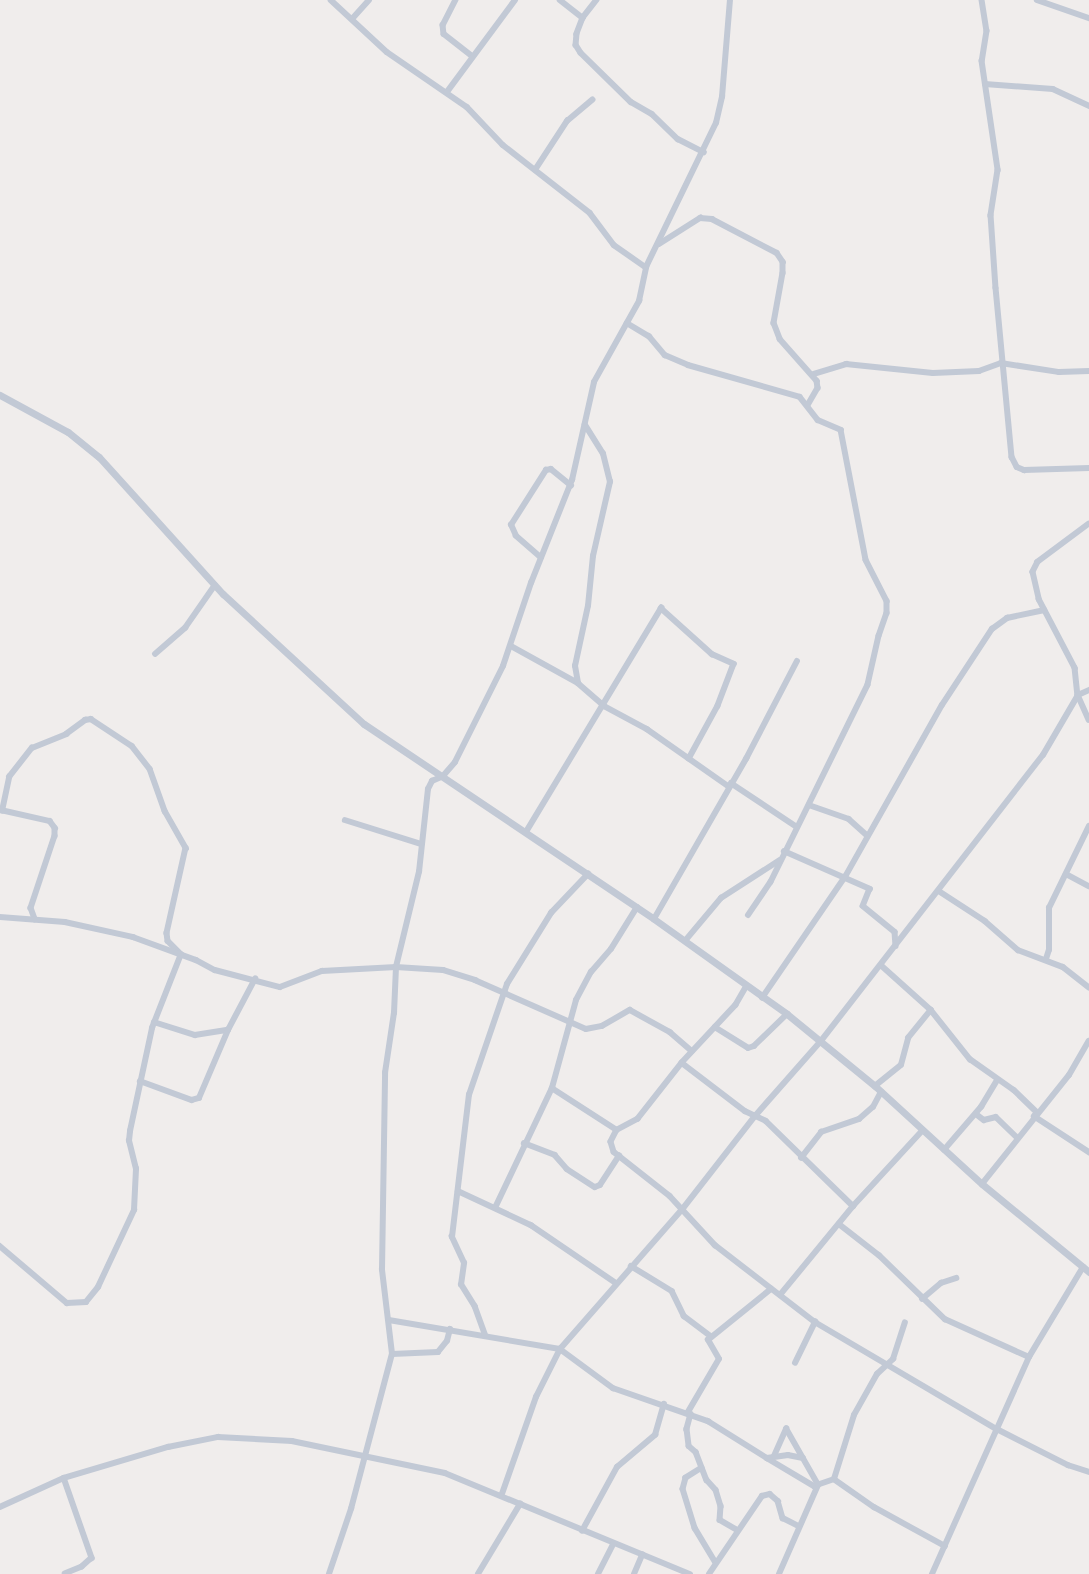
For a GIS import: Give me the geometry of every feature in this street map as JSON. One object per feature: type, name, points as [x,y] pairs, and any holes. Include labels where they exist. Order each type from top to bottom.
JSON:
[{"type":"street","points":[[331,0],[387,52],[447,92],[535,170],[590,213],[614,245],[646,267]]},
{"type":"street","points":[[352,19],[369,0]]},
{"type":"street","points":[[456,0],[443,25],[444,34],[472,56]]},
{"type":"street","points":[[447,92],[515,0]]},
{"type":"street","points":[[560,0],[583,18]]},
{"type":"street","points":[[597,0],[583,18],[577,34],[576,45],[581,53],[630,102],[652,114],[678,139],[704,152]]},
{"type":"street","points":[[329,1574],[365,1455],[392,1354],[382,1270],[385,1064],[394,1014],[396,967],[416,887],[428,790],[432,781],[443,776],[455,762],[512,646],[541,558],[571,485],[583,441],[596,376],[627,323],[642,292],[646,267],[704,152],[720,111],[730,0]]},
{"type":"street","points":[[982,0],[987,31],[982,61],[998,170],[991,215],[1001,363],[1012,457],[1017,467],[1024,470],[1089,468]]},
{"type":"street","points":[[1036,0],[1089,18]]},
{"type":"street","points":[[985,84],[1053,89],[1089,106]]},
{"type":"street","points":[[535,170],[567,121],[592,100]]},
{"type":"street","points":[[657,246],[700,218],[712,219],[777,253],[783,262],[783,273],[774,323],[776,331],[814,374],[818,388],[808,405]]},
{"type":"street","points":[[627,323],[649,336],[664,355],[679,362],[800,397],[818,420],[837,426],[844,436],[866,560],[888,607],[868,685],[809,805],[784,851],[771,882],[749,915]]},
{"type":"street","points":[[814,374],[846,364],[957,373],[1001,363],[1059,372],[1089,371]]},
{"type":"street","points":[[0,394],[68,432],[99,457],[215,585],[352,715],[637,907],[787,1014],[875,1086],[982,1184],[1086,1269],[1029,1357],[932,1574]]},
{"type":"street","points":[[578,683],[575,666],[588,606],[593,556],[610,482],[607,464],[586,425]]},
{"type":"street","points":[[583,441],[593,438]]},
{"type":"street","points":[[541,558],[516,536],[511,525],[546,470],[550,469],[571,485]]},
{"type":"street","points":[[1089,524],[1034,566],[1037,590],[1044,610],[1074,668],[1078,695],[1089,720]]},
{"type":"street","points":[[155,654],[185,628],[215,585]]},
{"type":"street","points":[[526,832],[604,706],[658,610],[664,608],[712,654],[734,664],[718,706],[689,759]]},
{"type":"street","points":[[762,998],[845,877],[903,779],[942,706],[992,629],[1007,618],[1044,610]]},
{"type":"street","points":[[512,646],[578,683],[604,706],[647,729],[689,759],[796,827]]},
{"type":"street","points":[[654,919],[730,785],[797,661]]},
{"type":"street","points":[[502,1494],[536,1397],[560,1349],[681,1211],[755,1116],[821,1041],[1043,755],[1078,695],[1089,690]]},
{"type":"street","points":[[36,919],[31,911],[32,900],[55,836],[55,828],[50,821],[1,811],[10,777],[32,748],[66,734],[85,720],[91,719],[132,746],[150,769],[165,811],[186,848],[167,933],[168,941],[181,954]]},
{"type":"street","points":[[809,805],[849,819],[868,836]]},
{"type":"street","points":[[345,820],[421,844]]},
{"type":"street","points":[[1046,959],[1049,950],[1049,908],[1089,826]]},
{"type":"street","points":[[784,851],[870,889],[863,906],[895,932],[896,946]]},
{"type":"street","points":[[685,941],[721,898],[780,860]]},
{"type":"street","points":[[485,1335],[475,1307],[461,1285],[464,1263],[452,1237],[469,1095],[504,994],[547,917],[588,874]]},
{"type":"street","points":[[833,874],[840,885]]},
{"type":"street","points":[[1066,874],[1089,886]]},
{"type":"street","points":[[939,891],[985,921],[1018,950],[1046,959],[1074,974],[1089,987]]},
{"type":"street","points":[[495,1208],[552,1088],[568,1020],[591,972],[611,949],[637,907]]},
{"type":"street","points":[[0,917],[36,919],[133,937],[181,954],[216,970],[286,987],[322,971],[396,967],[443,970],[475,980],[568,1020],[577,1027],[593,1028],[630,1010],[670,1032],[692,1052]]},
{"type":"street","points":[[0,1246],[67,1303],[86,1302],[92,1294],[135,1203],[136,1169],[129,1141],[140,1081],[154,1022],[181,954]]},
{"type":"street","points":[[881,965],[931,1010],[963,1053],[1036,1114],[1089,1152]]},
{"type":"street","points":[[140,1081],[192,1100],[199,1098],[228,1030],[255,979]]},
{"type":"street","points":[[747,986],[736,1006],[682,1063],[638,1119],[617,1130],[611,1142],[619,1156],[670,1196],[681,1211],[715,1244],[815,1322],[997,1429],[1068,1465],[1089,1472]]},
{"type":"street","points":[[875,1086],[901,1065],[908,1038],[931,1010]]},
{"type":"street","points":[[715,1027],[748,1048],[754,1046],[787,1014]]},
{"type":"street","points":[[154,1022],[194,1035],[228,1030]]},
{"type":"street","points":[[982,1184],[1017,1137],[1069,1075],[1089,1041]]},
{"type":"street","points":[[682,1063],[755,1116],[766,1121],[801,1158],[854,1206]]},
{"type":"street","points":[[944,1150],[976,1114],[997,1080]]},
{"type":"street","points":[[552,1088],[617,1130]]},
{"type":"street","points":[[801,1158],[820,1132],[859,1119],[873,1106],[881,1092]]},
{"type":"street","points":[[976,1114],[984,1120],[996,1116],[1017,1137]]},
{"type":"street","points":[[780,1295],[854,1206],[923,1130]]},
{"type":"street","points":[[524,1144],[555,1155],[567,1169],[595,1187],[600,1185],[619,1156]]},
{"type":"street","points":[[458,1191],[531,1225],[616,1284]]},
{"type":"street","points":[[839,1224],[879,1255],[922,1299],[945,1319],[1029,1357]]},
{"type":"street","points":[[631,1266],[672,1291],[684,1316],[711,1336]]},
{"type":"street","points":[[922,1299],[940,1283],[956,1278]]},
{"type":"street","points":[[737,1530],[720,1520],[720,1500],[687,1441],[690,1413],[719,1359],[717,1352],[708,1343],[711,1336],[771,1289]]},
{"type":"street","points":[[389,1320],[513,1339],[546,1349],[560,1349],[613,1388],[690,1413],[814,1486],[834,1479]]},
{"type":"street","points":[[795,1363],[815,1322]]},
{"type":"street","points":[[834,1479],[857,1406],[876,1374],[893,1359],[905,1323]]},
{"type":"street","points":[[392,1354],[438,1352],[447,1341],[450,1329]]},
{"type":"street","points":[[582,1531],[617,1467],[655,1435],[664,1404]]},
{"type":"street","points":[[774,1456],[786,1429],[818,1485]]},
{"type":"street","points":[[0,1507],[64,1478],[187,1443],[218,1437],[272,1439],[365,1455],[445,1473],[502,1494],[520,1504],[582,1531],[690,1574]]},
{"type":"street","points":[[767,1458],[774,1456],[803,1458]]},
{"type":"street","points":[[702,1468],[686,1478],[683,1489],[695,1528],[715,1561]]},
{"type":"street","points":[[64,1478],[92,1558],[86,1565],[65,1574]]},
{"type":"street","points":[[834,1479],[874,1507],[945,1546]]},
{"type":"street","points":[[779,1574],[818,1485]]},
{"type":"street","points":[[709,1574],[715,1561],[762,1496],[770,1494],[778,1502],[783,1518],[799,1526]]},
{"type":"street","points":[[478,1574],[520,1504]]},
{"type":"street","points":[[598,1574],[613,1544]]},
{"type":"street","points":[[634,1574],[642,1555]]}]
